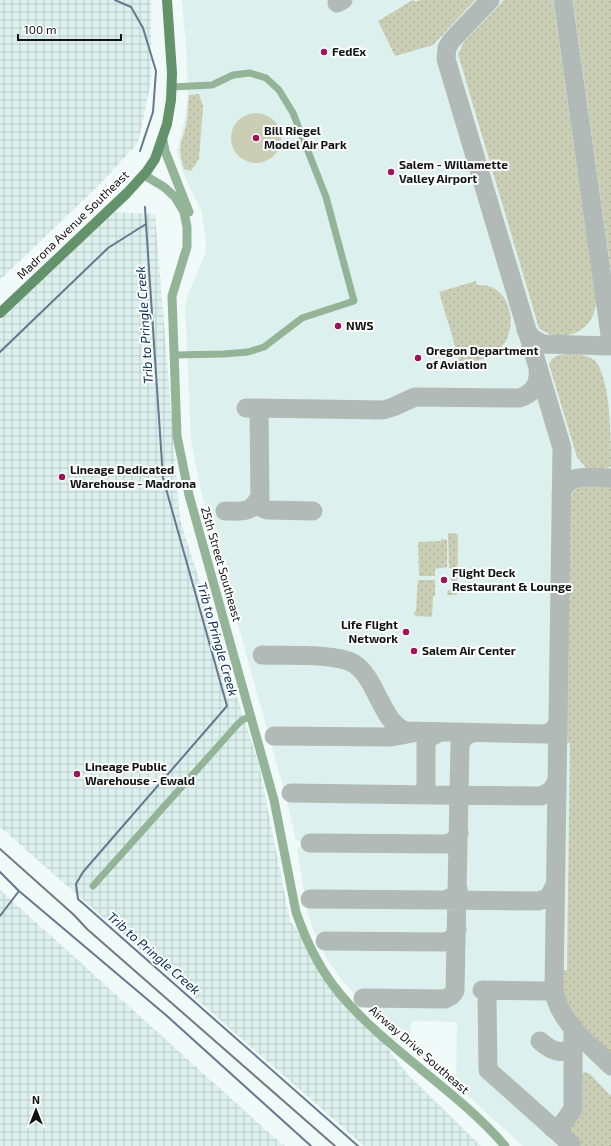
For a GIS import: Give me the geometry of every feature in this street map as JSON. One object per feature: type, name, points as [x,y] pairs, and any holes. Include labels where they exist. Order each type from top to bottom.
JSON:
[{"type":"main road","points":[[163,140],[170,114],[172,87],[167,0]]},
{"type":"main road","name":"Madrona Avenue Southeast","points":[[0,313],[81,238],[144,175],[159,151],[163,140]]},
{"type":"street","points":[[172,87],[212,85],[233,75],[250,73],[266,78],[279,90],[293,113],[326,197],[354,301],[302,318],[264,347],[248,352],[174,355]]},
{"type":"street","points":[[163,140],[165,151],[188,212],[190,220],[188,227]]},
{"type":"street","name":"25th Street Southeast","points":[[144,175],[164,187],[175,197],[184,212],[188,227],[188,247],[172,296],[176,419],[180,454],[189,495],[274,800],[296,912],[304,933],[322,968]]},
{"type":"street","points":[[93,886],[237,724],[250,717]]},
{"type":"street","name":"Airway Drive Southeast","points":[[322,968],[339,993],[356,1011],[480,1119],[505,1146]]},
{"type":"shaded area","points":[[0,0],[151,0],[151,81],[138,143],[100,184],[0,280]]},
{"type":"shaded area","name":"Salem - Willamette Valley Airport","points":[[182,0],[611,0],[611,1146],[523,1146],[456,1085],[457,1022],[412,1021],[409,1043],[359,999],[340,978],[327,959],[313,929],[308,914],[297,848],[301,847],[300,841],[296,840],[285,794],[201,491],[191,441],[185,305],[205,254],[206,241],[202,212],[183,173],[177,151],[185,118],[188,94]]},
{"type":"shaded area","points":[[108,212],[155,214],[180,520],[259,765],[290,921],[408,1075],[481,1146],[364,1146],[0,827],[0,318]]},
{"type":"shaded area","points":[[0,890],[276,1139],[285,1146],[0,1146]]},
{"type":"green space","points":[[413,0],[416,2],[420,0],[475,0],[433,45],[395,56],[378,21]]},
{"type":"green space","points":[[504,0],[553,0],[596,301],[594,312],[590,320],[584,327],[567,335],[558,336],[539,328],[458,54],[464,42]]},
{"type":"green space","points":[[573,0],[611,0],[611,272]]},
{"type":"green space","points":[[199,94],[203,106],[199,159],[191,171],[184,169],[180,148],[187,120],[189,95]]},
{"type":"green space","name":"Bill Riegel Model Air Park","points":[[251,113],[261,113],[274,120],[281,133],[281,143],[274,156],[261,163],[251,163],[242,159],[235,152],[231,143],[231,133],[235,124],[242,117]]},
{"type":"green space","points":[[476,281],[477,285],[493,288],[503,296],[509,310],[509,333],[502,346],[504,350],[501,353],[461,366],[439,292]]},
{"type":"green space","points":[[572,354],[586,356],[594,360],[600,368],[604,380],[609,409],[611,466],[608,468],[587,469],[577,457],[549,364],[552,359],[558,355]]},
{"type":"green space","points":[[586,485],[611,486],[611,1055],[569,1010],[564,995],[562,980],[562,970],[567,970],[570,743],[566,743],[570,497],[575,490]]},
{"type":"green space","points":[[448,533],[458,534],[457,595],[447,595],[448,590],[451,590]]},
{"type":"green space","points":[[441,539],[447,540],[447,567],[435,569],[435,576],[419,576],[418,542],[441,541]]},
{"type":"green space","points":[[418,580],[435,580],[435,595],[433,597],[432,617],[416,616],[414,614],[416,610]]},
{"type":"green space","points":[[585,1072],[590,1074],[611,1096],[611,1146],[577,1146],[565,1130],[576,1110],[578,1091],[577,1078]]},
{"type":"waterway","name":"Trib to Pringle Creek","points":[[115,0],[131,7],[143,28],[156,71],[153,112],[140,151]]},
{"type":"waterway","name":"Trib to Pringle Creek","points":[[0,352],[108,248],[146,224],[145,207]]},
{"type":"waterway","name":"Trib to Pringle Creek","points":[[146,224],[163,478],[227,706],[83,872],[76,884],[78,899],[358,1146]]},
{"type":"waterway","name":"Trib to Pringle Creek","points":[[0,872],[19,891],[167,1016],[311,1146]]},
{"type":"waterway","name":"Trib to Pringle Creek","points":[[0,916],[19,891]]},
{"type":"taxiway","points":[[337,3],[343,0]]},
{"type":"taxiway","points":[[490,0],[451,41],[447,48],[446,59],[562,448],[554,989],[556,1001],[568,1022],[611,1066]]},
{"type":"taxiway","points":[[563,0],[611,342]]},
{"type":"taxiway","points":[[526,330],[532,338],[543,344],[611,346]]},
{"type":"taxiway","points":[[246,408],[383,410],[415,397],[519,398],[532,391],[537,384],[538,369]]},
{"type":"taxiway","points":[[259,408],[260,504],[262,508],[267,510],[313,511]]},
{"type":"taxiway","points":[[561,495],[568,482],[574,479],[589,477],[611,478]]},
{"type":"taxiway","points":[[225,511],[244,511],[252,507],[258,499]]},
{"type":"taxiway","points":[[262,655],[322,656],[353,663],[368,678],[391,719],[406,731],[545,734],[553,731],[558,722]]},
{"type":"taxiway","points":[[274,736],[391,737],[413,733]]},
{"type":"taxiway","points":[[438,733],[429,738],[426,744],[426,789],[432,795],[541,796],[551,791],[557,781]]},
{"type":"taxiway","points":[[363,998],[445,999],[451,996],[455,991],[460,744],[465,736],[472,733]]},
{"type":"taxiway","points":[[291,793],[432,795]]},
{"type":"taxiway","points":[[310,843],[447,844],[455,840],[459,833]]},
{"type":"taxiway","points":[[446,900],[539,901],[549,897],[555,885]]},
{"type":"taxiway","points":[[310,899],[444,900],[453,897],[458,889]]},
{"type":"taxiway","points":[[325,941],[444,942],[453,939],[457,929]]},
{"type":"taxiway","points":[[482,990],[548,991],[553,988],[554,983]]},
{"type":"taxiway","points":[[493,990],[487,996],[488,1070],[571,1144]]},
{"type":"taxiway","points":[[552,1128],[561,1126],[573,1109],[573,1027]]},
{"type":"taxiway","points":[[540,1041],[549,1048],[560,1052],[569,1049],[574,1038]]},
{"type":"railway","points":[[0,849],[74,915],[87,929],[335,1146]]},
{"type":"place","name":"FedEx","points":[[324,52]]},
{"type":"place","name":"Bill Riegel Model Air Park","points":[[256,138]]},
{"type":"place","name":"Salem - Willamette Valley Airport","points":[[391,172]]},
{"type":"place","name":"NWS","points":[[338,326]]},
{"type":"place","name":"Oregon Department of Aviation","points":[[418,358]]},
{"type":"place","name":"Lineage Dedicated Warehouse - Madrona","points":[[62,477]]},
{"type":"place","name":"Flight Deck Restaurant & Lounge","points":[[444,580]]},
{"type":"place","name":"Life Flight Network","points":[[406,632]]},
{"type":"place","name":"Salem Air Center","points":[[414,651]]},
{"type":"place","name":"Lineage Public Warehouse - Ewald","points":[[77,774]]}]
